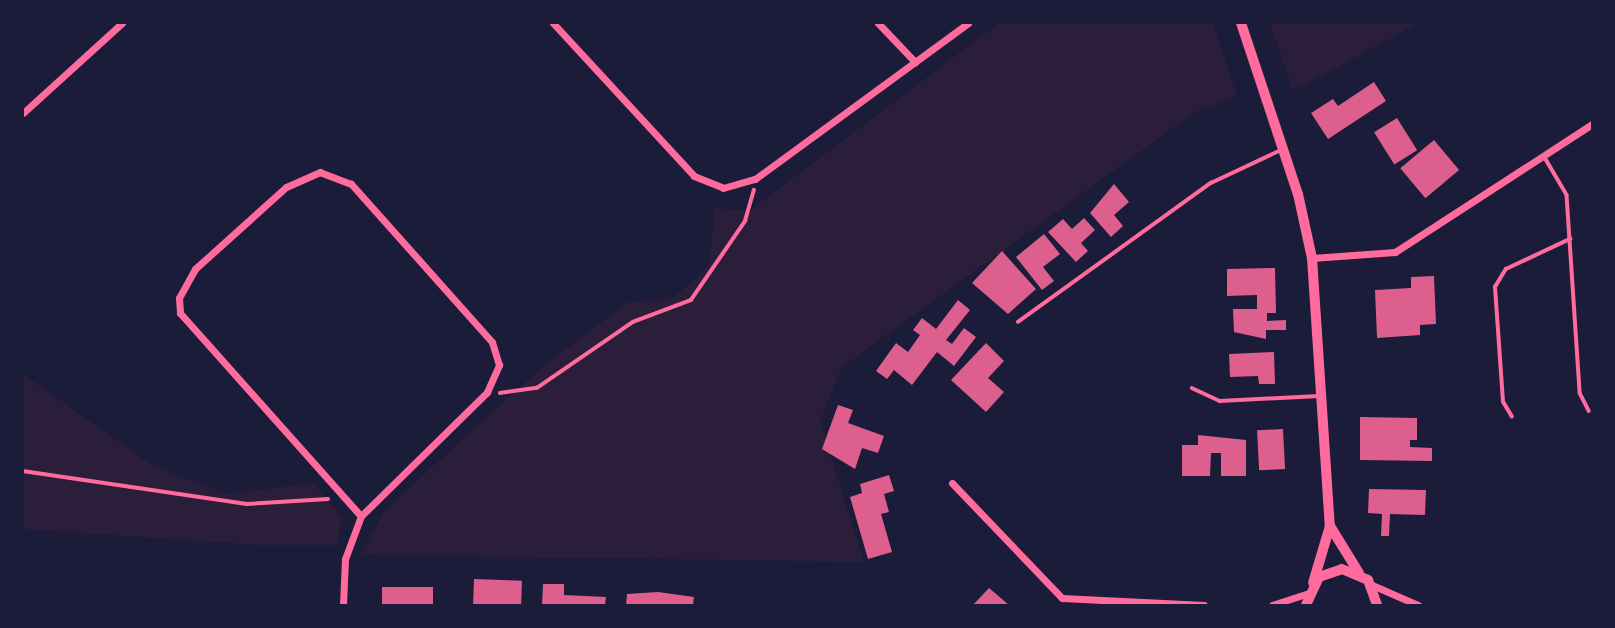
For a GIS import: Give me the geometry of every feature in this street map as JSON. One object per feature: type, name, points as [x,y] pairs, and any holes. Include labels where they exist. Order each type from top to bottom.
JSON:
[{"type":"street","points":[[23,113],[122,23]]},
{"type":"street","points":[[553,23],[694,176],[723,188],[755,179],[968,23]]},
{"type":"street","points":[[878,23],[915,62]]},
{"type":"street","points":[[1241,23],[1283,149],[1312,258],[1330,526],[1306,605]]},
{"type":"street","points":[[1312,258],[1387,255],[1592,124]]},
{"type":"street","points":[[343,605],[345,559],[361,516],[487,392],[499,365],[492,342],[351,184],[320,173],[286,187],[195,269],[179,299],[180,313],[361,516]]},
{"type":"street","points":[[952,483],[1062,598],[1204,605]]},
{"type":"street","points":[[1330,526],[1359,573],[1372,585],[1418,605]]},
{"type":"street","points":[[1272,605],[1311,588],[1334,569],[1359,573]]},
{"type":"street","points":[[1372,585],[1377,605]]},
{"type":"lane","points":[[1018,323],[1211,183],[1283,149]]},
{"type":"lane","points":[[1544,156],[1567,195],[1580,393],[1589,411]]},
{"type":"lane","points":[[1513,417],[1503,402],[1495,287],[1506,269],[1570,239]]},
{"type":"lane","points":[[1192,388],[1220,401],[1321,396]]},
{"type":"path","points":[[487,392],[537,388],[633,322],[691,300],[745,221],[755,179]]},
{"type":"path","points":[[23,471],[247,504],[344,498]]},
{"type":"shaded area","points":[[999,23],[1213,23],[1237,96],[1195,112],[842,367],[820,422],[864,562],[360,555],[385,510],[541,368],[628,302],[672,299],[709,265],[715,208],[749,211]]},
{"type":"shaded area","points":[[1270,23],[1419,23],[1293,91]]},
{"type":"shaded area","points":[[23,374],[152,465],[226,494],[313,483],[342,517],[337,545],[259,545],[23,529]]},
{"type":"building","points":[[1374,82],[1386,101],[1328,139],[1311,113],[1333,99],[1338,106]]},
{"type":"building","points":[[1397,118],[1417,150],[1394,165],[1374,132]]},
{"type":"building","points":[[1434,140],[1459,170],[1425,198],[1400,168]]},
{"type":"building","points":[[1114,184],[1129,202],[1114,215],[1123,226],[1111,237],[1090,213]]},
{"type":"building","points":[[1084,218],[1095,230],[1081,243],[1088,251],[1076,262],[1048,232],[1063,219],[1072,229]]},
{"type":"building","points":[[1044,234],[1060,254],[1043,267],[1054,281],[1042,290],[1016,257]]},
{"type":"building","points":[[1002,251],[1036,289],[1008,314],[972,283]]},
{"type":"building","points":[[1275,268],[1276,313],[1267,313],[1267,321],[1286,320],[1286,330],[1266,330],[1266,339],[1234,332],[1233,309],[1257,309],[1257,295],[1227,296],[1227,269]]},
{"type":"building","points":[[1434,276],[1436,324],[1420,325],[1420,335],[1377,338],[1375,290],[1411,288],[1411,277]]},
{"type":"building","points":[[958,300],[970,310],[946,340],[952,344],[964,328],[976,337],[954,366],[937,352],[912,385],[894,370],[887,379],[876,371],[896,343],[908,352],[920,335],[913,330],[922,318],[936,329]]},
{"type":"building","points":[[986,343],[1004,361],[988,378],[1004,392],[986,412],[951,380]]},
{"type":"building","points":[[1274,352],[1275,384],[1259,384],[1258,376],[1230,377],[1229,354]]},
{"type":"building","points":[[838,405],[853,410],[848,423],[884,436],[878,453],[862,448],[855,469],[822,449]]},
{"type":"building","points":[[1360,417],[1417,418],[1417,440],[1410,440],[1410,447],[1432,448],[1432,461],[1360,460]]},
{"type":"building","points":[[1283,429],[1285,469],[1259,470],[1257,430]]},
{"type":"building","points":[[1198,435],[1246,440],[1246,476],[1221,476],[1221,453],[1211,453],[1210,476],[1182,476],[1182,445],[1198,445]]},
{"type":"building","points":[[889,475],[894,491],[884,494],[889,512],[881,514],[892,552],[868,559],[850,497],[862,493],[860,484]]},
{"type":"building","points":[[1369,489],[1426,490],[1425,515],[1390,514],[1389,536],[1381,536],[1382,514],[1368,513]]},
{"type":"building","points":[[474,579],[522,581],[521,605],[473,605]]},
{"type":"building","points":[[543,584],[564,584],[564,595],[606,597],[605,605],[542,605]]},
{"type":"building","points":[[382,587],[433,587],[433,605],[382,605]]},
{"type":"building","points":[[989,588],[1009,605],[973,605]]},
{"type":"building","points":[[658,592],[694,597],[693,605],[626,605],[627,594]]}]
